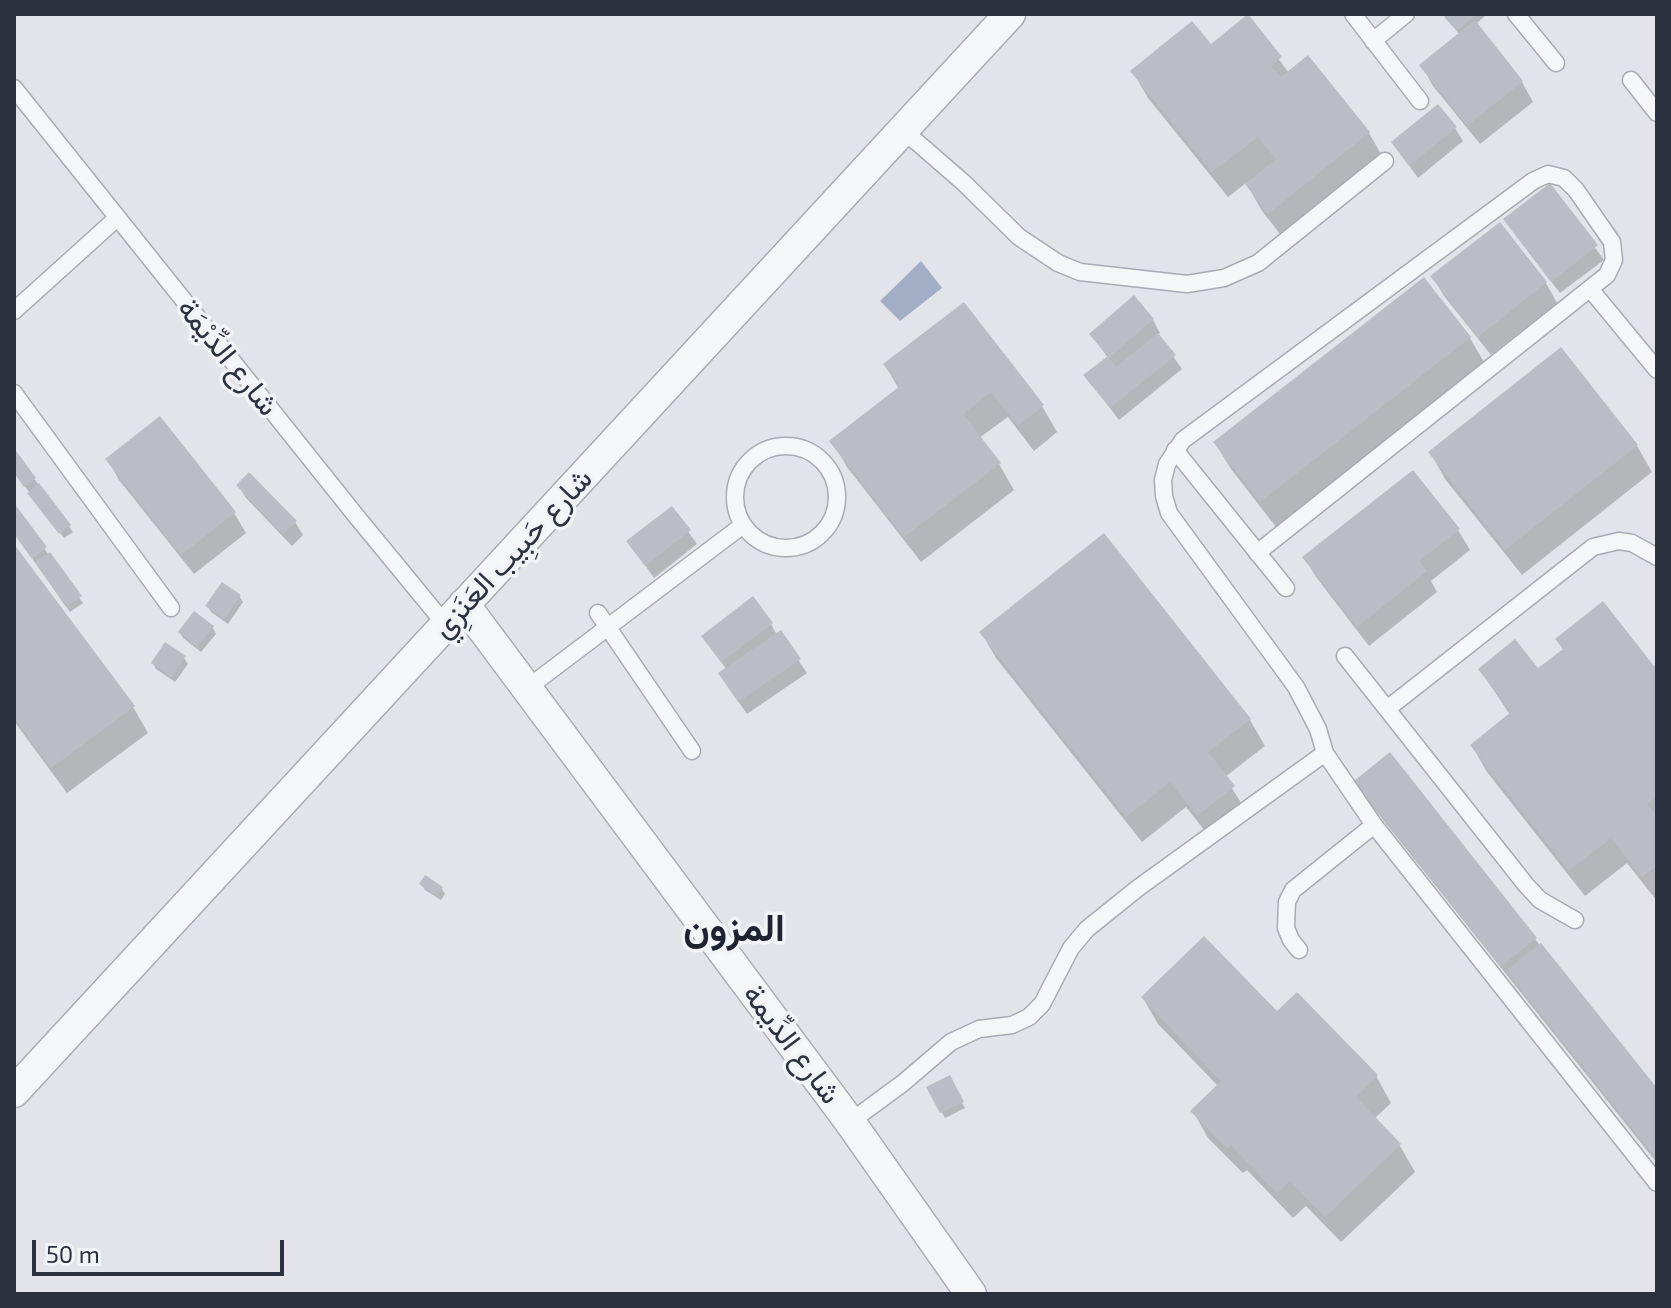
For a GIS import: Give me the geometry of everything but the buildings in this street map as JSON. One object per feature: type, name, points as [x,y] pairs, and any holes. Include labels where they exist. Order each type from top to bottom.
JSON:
[{"type":"street","name":"شارع حَبِيب العَنَزِي","points":[[14,1092],[1010,14]]},
{"type":"street","name":"شارع الدِّيمة","points":[[455,614],[526,689],[850,1122],[971,1294]]},
{"type":"lane","points":[[1353,14],[1420,101]]},
{"type":"lane","points":[[1373,41],[1406,14]]},
{"type":"lane","points":[[1516,14],[1556,63]]},
{"type":"lane","points":[[1631,80],[1657,113]]},
{"type":"lane","name":"شارع الدِّيْمَة","points":[[14,88],[117,218],[455,614]]},
{"type":"lane","points":[[903,130],[1037,252],[1080,272],[1187,284],[1224,278],[1258,263],[1385,161]]},
{"type":"lane","points":[[1257,553],[1607,275],[1614,260],[1612,242],[1571,184],[1557,175],[1540,176],[1183,440],[1167,464],[1163,480],[1164,496],[1169,513],[1296,687],[1318,729],[1325,753],[1374,825],[1657,1183]]},
{"type":"lane","points":[[14,311],[117,218]]},
{"type":"lane","points":[[1591,290],[1657,370]]},
{"type":"lane","points":[[14,393],[171,608]]},
{"type":"lane","points":[[798,448],[823,463],[832,475],[836,505],[832,520],[823,533],[811,541],[782,548],[767,545],[743,525],[737,512],[737,482],[754,457],[767,449],[798,448]]},
{"type":"lane","points":[[1175,450],[1286,588]]},
{"type":"lane","points":[[526,689],[743,525]]},
{"type":"lane","points":[[1387,709],[1593,547],[1619,541],[1632,543],[1657,557]]},
{"type":"lane","points":[[598,613],[692,751]]},
{"type":"lane","points":[[1345,656],[1526,885],[1540,900],[1575,920]]},
{"type":"lane","points":[[850,1122],[951,1042],[979,1029],[1012,1025],[1029,1017],[1042,1004],[1071,948],[1087,929],[1138,888],[1325,753]]},
{"type":"lane","points":[[1299,950],[1286,928],[1287,902],[1293,890],[1374,825]]},
{"type":"water","points":[[921,261],[942,288],[900,321],[880,301]]},
{"type":"district","name":"المزون","points":[[734,928]]}]
